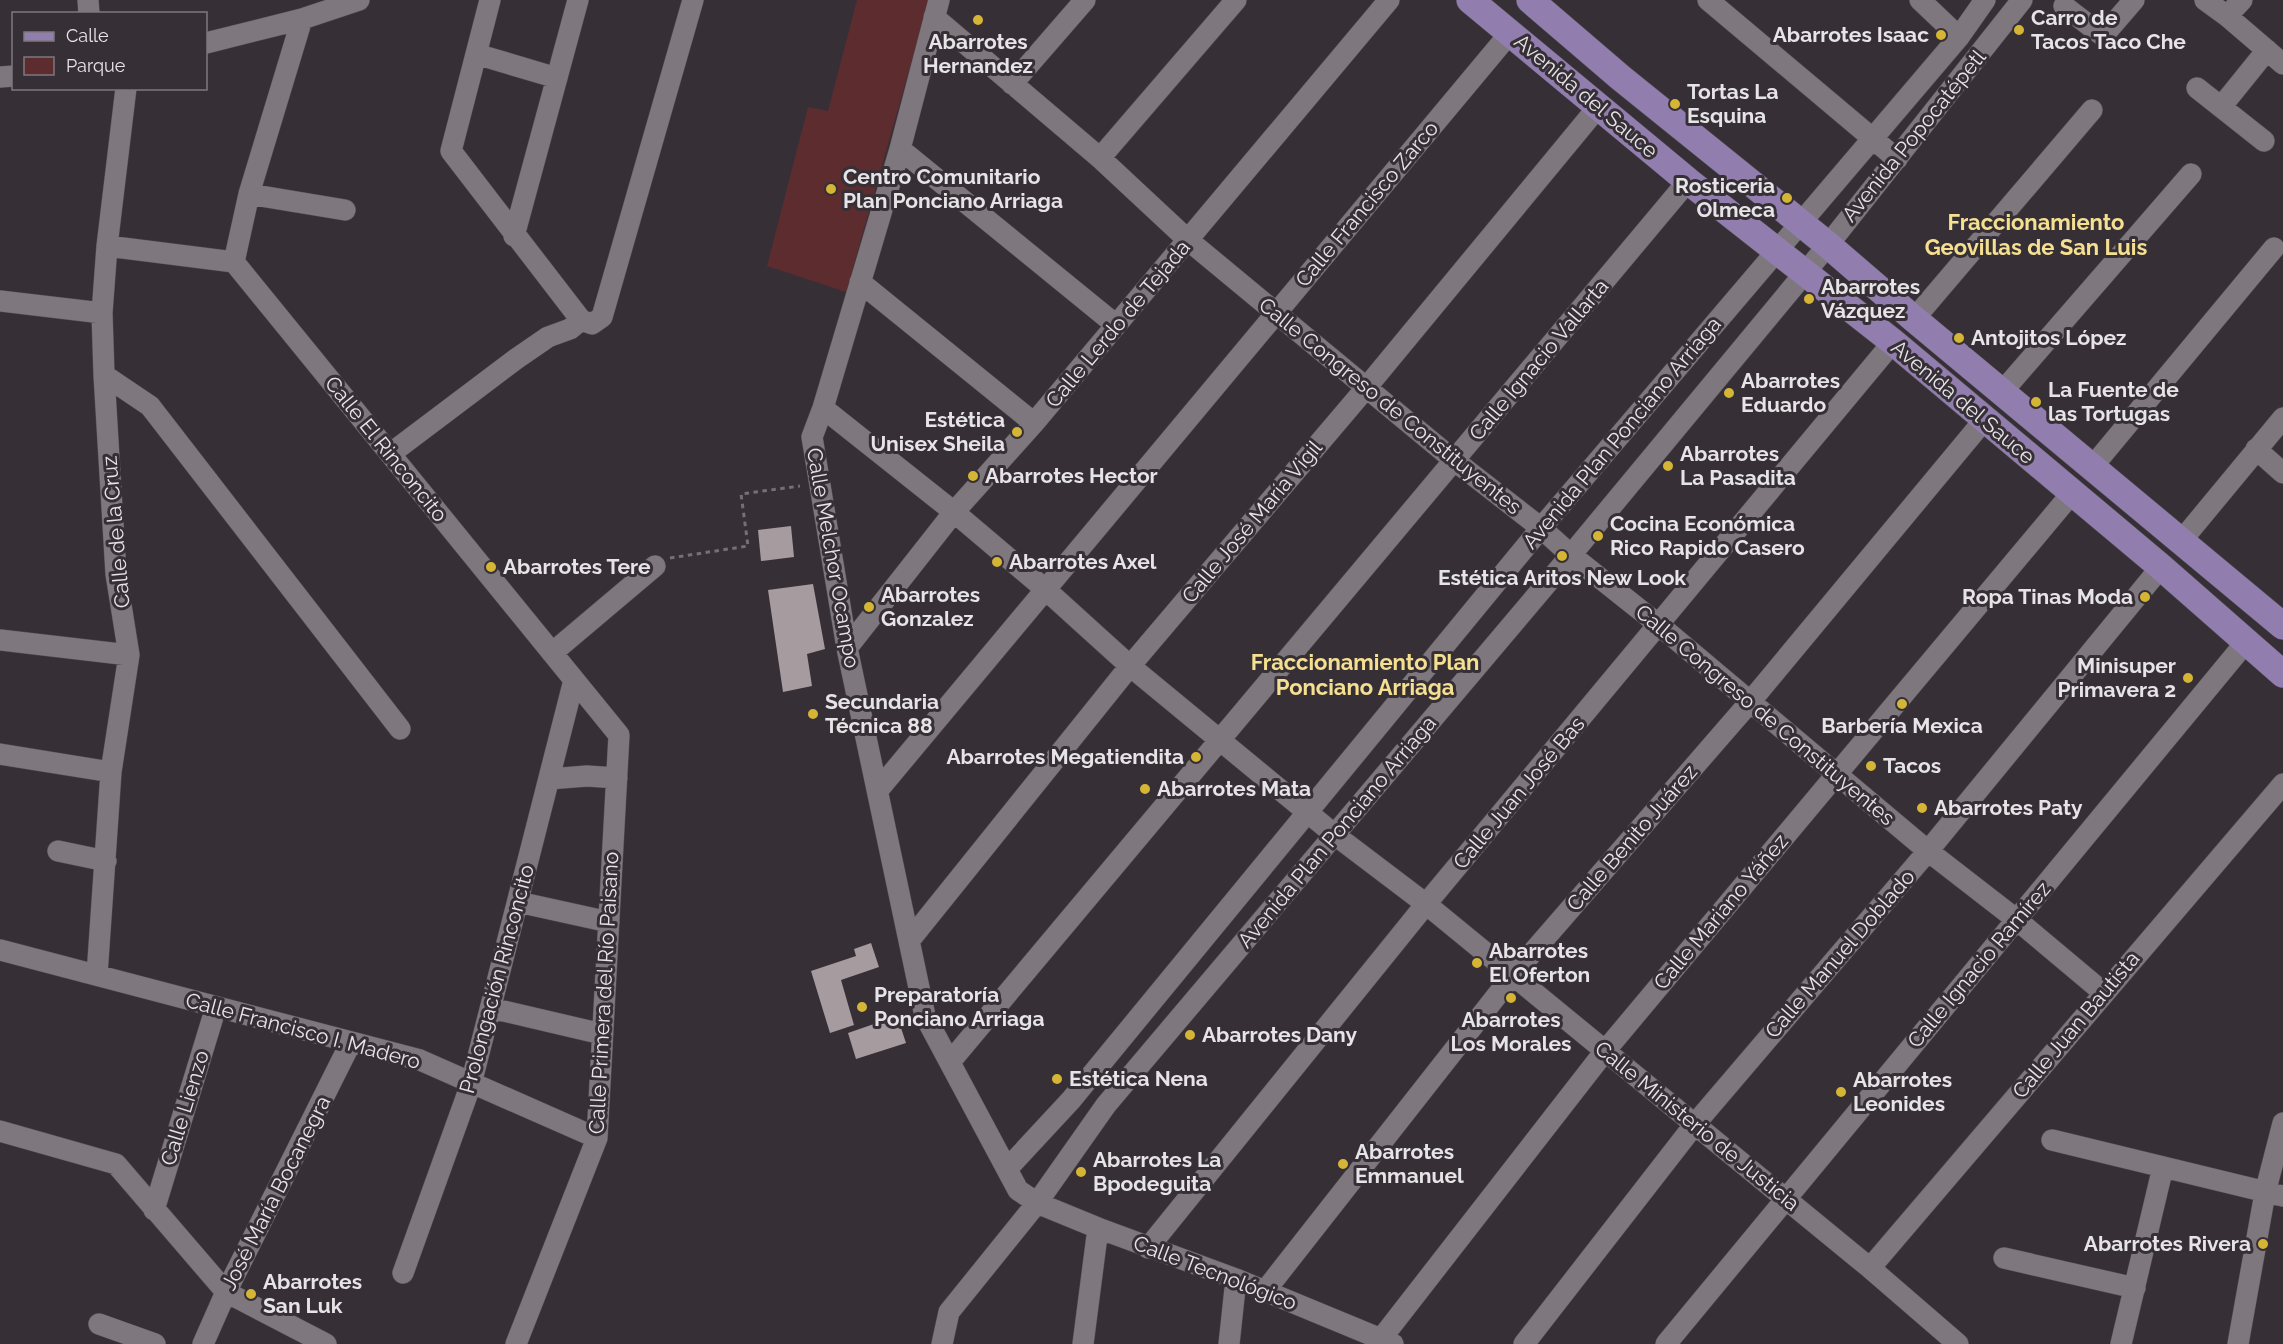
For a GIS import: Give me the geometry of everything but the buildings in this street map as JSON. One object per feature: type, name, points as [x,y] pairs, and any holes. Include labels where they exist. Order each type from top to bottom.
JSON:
[{"type":"main road","name":"Avenida del Sauce","points":[[1470,0],[1688,181],[1777,249],[1985,418],[2283,674]]},
{"type":"main road","name":"Avenida del Sauce","points":[[1530,0],[1622,78],[1828,245],[2283,626]]},
{"type":"street","points":[[207,43],[302,19],[359,0]]},
{"type":"street","points":[[490,0],[451,151],[514,236],[581,320],[592,324],[602,317],[693,0]]},
{"type":"street","points":[[514,236],[578,0]]},
{"type":"street","points":[[1012,84],[1085,0]]},
{"type":"street","points":[[1101,158],[1236,0]]},
{"type":"street","name":"Calle Lerdo de Tejada","points":[[847,648],[954,512],[1034,423],[1389,0]]},
{"type":"street","points":[[1708,0],[1897,159]]},
{"type":"street","points":[[1920,0],[1959,37]]},
{"type":"street","name":"Avenida Popocatépetl","points":[[1777,249],[1959,37],[1985,0]]},
{"type":"street","name":"Avenida Popocatépetl","points":[[1805,272],[2022,0]]},
{"type":"street","points":[[2064,6],[2103,36],[2134,0]]},
{"type":"street","points":[[2205,0],[2275,57],[2221,107]]},
{"type":"street","points":[[2227,16],[2242,0]]},
{"type":"street","name":"Calle Congreso de Constituyentes","points":[[936,8],[1012,84],[1101,158],[1188,240],[1455,461],[1659,625],[1928,851],[2017,920],[2104,993]]},
{"type":"street","name":"Calle Melchor Ocampo","points":[[936,8],[900,149],[823,408],[812,437],[847,648],[879,789],[925,1016],[1018,1190],[1036,1203]]},
{"type":"street","points":[[107,246],[234,262],[249,194],[302,19]]},
{"type":"street","name":"Calle Francisco Zarco","points":[[879,789],[1510,33]]},
{"type":"street","points":[[476,54],[557,78]]},
{"type":"street","points":[[2197,88],[2264,141]]},
{"type":"street","name":"Calle de la Cruz","points":[[97,975],[111,771],[129,655],[116,574],[102,313],[107,246],[126,90]]},
{"type":"street","name":"Calle José María Vigil","points":[[909,940],[1130,666],[1366,388],[1598,106]]},
{"type":"street","points":[[1914,319],[2092,110]]},
{"type":"street","points":[[900,149],[1116,325]]},
{"type":"street","points":[[2002,392],[2191,174]]},
{"type":"street","name":"Calle Ignacio Vallarta","points":[[950,1062],[1688,181]]},
{"type":"street","points":[[249,194],[345,210]]},
{"type":"street","points":[[2093,466],[2274,248]]},
{"type":"street","name":"Avenida Plan Ponciano Arriaga","points":[[1007,1169],[1071,1100],[1541,528],[1777,249]]},
{"type":"street","name":"Calle El Rinconcito","points":[[234,262],[619,735]]},
{"type":"street","name":"Avenida Plan Ponciano Arriaga","points":[[942,1344],[950,1312],[1036,1203],[1106,1105],[1571,555],[1805,272]]},
{"type":"street","points":[[860,282],[1034,423]]},
{"type":"street","points":[[0,301],[102,313]]},
{"type":"street","points":[[390,454],[516,358],[548,337],[570,329],[581,320]]},
{"type":"street","name":"Calle Juan José Bas","points":[[1148,1248],[1426,904],[1893,342]]},
{"type":"street","points":[[104,375],[150,406],[400,729]]},
{"type":"street","name":"Calle Ministerio de Justicia","points":[[823,408],[954,512],[1045,589],[1130,666],[1335,835],[1426,904],[1695,1124],[1870,1268],[1958,1344]]},
{"type":"street","name":"Calle Benito Juárez","points":[[1265,1291],[1513,975],[1750,702],[1985,418]]},
{"type":"street","points":[[2182,540],[2283,418]]},
{"type":"street","points":[[2256,449],[2283,472]]},
{"type":"street","name":"Calle Mariano Yáñez","points":[[1387,1342],[1605,1051],[2072,493]]},
{"type":"street","points":[[552,653],[657,563]]},
{"type":"street","name":"Calle Manuel Doblado","points":[[1524,1344],[1695,1124],[1928,851],[2161,567]]},
{"type":"street","points":[[0,640],[129,655]]},
{"type":"street","name":"Calle Ignacio Ramírez","points":[[1666,1344],[2246,642]]},
{"type":"street","name":"Prolongación Rinconcito","points":[[402,1273],[471,1084],[574,680]]},
{"type":"street","name":"Calle Primera del Río Paisano","points":[[516,1344],[597,1138],[619,735]]},
{"type":"street","points":[[0,754],[111,771]]},
{"type":"street","points":[[549,779],[587,776],[617,778]]},
{"type":"street","name":"Calle Juan Bautista","points":[[1870,1268],[2283,784]]},
{"type":"street","points":[[58,850],[106,861]]},
{"type":"street","points":[[518,902],[609,922]]},
{"type":"street","name":"Calle Francisco I. Madero","points":[[0,950],[420,1060],[597,1138]]},
{"type":"street","name":"Calle Lienzo","points":[[154,1210],[216,1006]]},
{"type":"street","points":[[491,1008],[602,1034]]},
{"type":"street","name":"José María Bocanegra","points":[[202,1344],[351,1042]]},
{"type":"street","points":[[1071,1100],[1106,1105]]},
{"type":"street","points":[[2238,1344],[2274,1194],[2283,1123]]},
{"type":"street","points":[[0,1131],[116,1164],[226,1292],[326,1344]]},
{"type":"street","points":[[2052,1140],[2274,1194]]},
{"type":"street","points":[[2121,1344],[2163,1167]]},
{"type":"street","name":"Calle Tecnológico","points":[[1036,1203],[1148,1248],[1236,1279],[1387,1342]]},
{"type":"street","points":[[1083,1344],[1098,1228]]},
{"type":"street","points":[[2004,1258],[2134,1288]]},
{"type":"street","points":[[1228,1344],[1236,1279]]},
{"type":"street","points":[[99,1324],[155,1344]]},
{"type":"path","points":[[657,563],[748,546],[741,494],[820,484]]},
{"type":"green space","name":"Centro Comunitario Plan Ponciano Arriaga","points":[[857,0],[929,0],[846,292],[767,266],[808,107],[828,111]]},
{"type":"place","name":"Abarrotes Hernandez","points":[[978,20]]},
{"type":"place","name":"Carro de Tacos Taco Che","points":[[2019,30]]},
{"type":"place","name":"Abarrotes Isaac","points":[[1941,35]]},
{"type":"place","name":"Tortas La Esquina","points":[[1675,104]]},
{"type":"place","name":"Centro Comunitario Plan Ponciano Arriaga","points":[[831,189]]},
{"type":"place","name":"Rosticeria Olmeca","points":[[1787,198]]},
{"type":"place","name":"Abarrotes Vázquez","points":[[1809,299]]},
{"type":"place","name":"Antojitos López","points":[[1959,338]]},
{"type":"place","name":"Abarrotes Eduardo","points":[[1729,393]]},
{"type":"place","name":"La Fuente de las Tortugas","points":[[2036,402]]},
{"type":"place","name":"Estética Unisex Sheila","points":[[1017,432]]},
{"type":"place","name":"Abarrotes La Pasadita","points":[[1668,466]]},
{"type":"place","name":"Abarrotes Hector","points":[[973,476]]},
{"type":"place","name":"Cocina Económica Rico Rapido Casero","points":[[1598,536]]},
{"type":"place","name":"Estética Aritos New Look","points":[[1562,556]]},
{"type":"place","name":"Abarrotes Axel","points":[[997,562]]},
{"type":"place","name":"Abarrotes Tere","points":[[491,567]]},
{"type":"place","name":"Ropa Tinas Moda","points":[[2145,597]]},
{"type":"place","name":"Abarrotes Gonzalez","points":[[869,607]]},
{"type":"place","name":"Minisuper Primavera 2","points":[[2188,678]]},
{"type":"place","name":"Barbería Mexica","points":[[1902,704]]},
{"type":"place","name":"Secundaria Técnica 88","points":[[813,714]]},
{"type":"place","name":"Abarrotes Megatiendita","points":[[1196,757]]},
{"type":"place","name":"Tacos","points":[[1871,766]]},
{"type":"place","name":"Abarrotes Mata","points":[[1145,789]]},
{"type":"place","name":"Abarrotes Paty","points":[[1922,808]]},
{"type":"place","name":"Abarrotes El Oferton","points":[[1477,963]]},
{"type":"place","name":"Abarrotes Los Morales","points":[[1511,998]]},
{"type":"place","name":"Preparatoría Ponciano Arriaga","points":[[862,1007]]},
{"type":"place","name":"Abarrotes Dany","points":[[1190,1035]]},
{"type":"place","name":"Estética Nena","points":[[1057,1079]]},
{"type":"place","name":"Abarrotes Leonides","points":[[1841,1092]]},
{"type":"place","name":"Abarrotes Emmanuel","points":[[1343,1164]]},
{"type":"place","name":"Abarrotes La Bpodeguita","points":[[1081,1172]]},
{"type":"place","name":"Abarrotes Rivera","points":[[2263,1244]]},
{"type":"place","name":"Abarrotes San Luk","points":[[251,1294]]},
{"type":"district","name":"Fraccionamiento Geovillas de San Luis","points":[[2036,234]]},
{"type":"district","name":"Fraccionamiento Plan Ponciano Arriaga","points":[[1365,674]]}]
